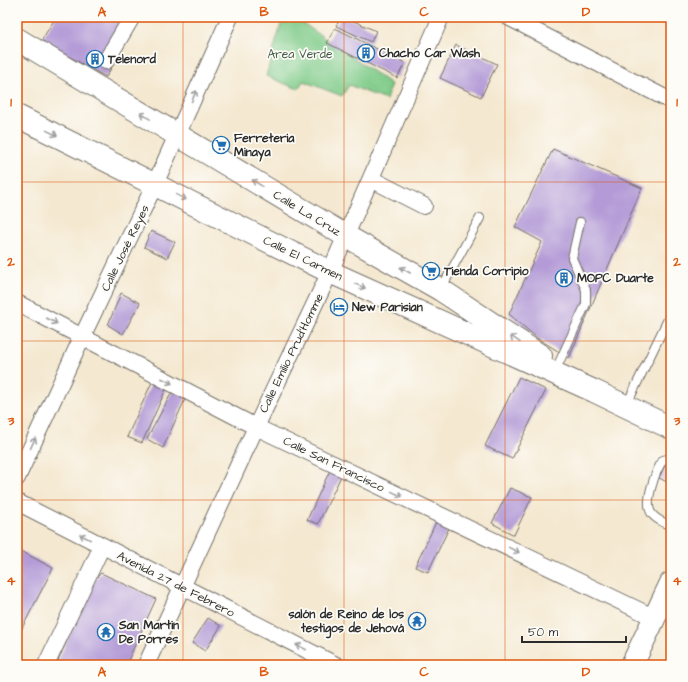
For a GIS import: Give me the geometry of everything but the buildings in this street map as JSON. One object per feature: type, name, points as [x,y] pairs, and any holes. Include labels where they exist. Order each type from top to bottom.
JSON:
[{"type":"main road","name":"Calle La Cruz","points":[[17,39],[346,236],[441,290],[594,391]]},
{"type":"main road","name":"Calle El Carmen","points":[[17,116],[330,272],[594,391]]},
{"type":"main road","points":[[594,391],[671,428]]},
{"type":"main road","points":[[632,665],[671,584]]},
{"type":"street","points":[[106,61],[132,17]]},
{"type":"street","name":"Calle José Reyes","points":[[17,478],[155,184],[230,17]]},
{"type":"street","name":"Calle Emilio Prud'Homme","points":[[146,665],[181,587],[330,272],[441,17]]},
{"type":"street","points":[[508,17],[671,101]]},
{"type":"street","points":[[371,179],[424,206]]},
{"type":"street","name":"Calle San Francisco","points":[[17,303],[256,427],[655,618]]},
{"type":"street","name":"Avenida 27 de Febrero","points":[[17,502],[335,665]]},
{"type":"street","points":[[46,665],[102,546]]},
{"type":"lane","points":[[441,290],[480,218]]},
{"type":"lane","points":[[557,367],[586,304],[586,290],[572,258],[580,222]]},
{"type":"lane","points":[[626,407],[671,313]]},
{"type":"lane","points":[[671,458],[663,460],[658,466],[648,503],[649,510],[652,515],[671,526]]},
{"type":"green space","name":"Area Verde","points":[[283,17],[294,17],[391,84],[386,100],[349,85],[342,96],[303,81],[298,89],[266,76]]},
{"type":"place","name":"Chacho Car Wash","points":[[366,53]]},
{"type":"place","name":"Telenord","points":[[95,59]]},
{"type":"place","name":"Ferreteria Minaya","points":[[221,145]]},
{"type":"place","name":"Tienda Corripio","points":[[431,271]]},
{"type":"place","name":"MOPC Duarte","points":[[564,278]]},
{"type":"place","name":"New Parisian","points":[[339,307]]},
{"type":"place","name":"salón de Reino de los testigos de Jehová","points":[[417,621]]},
{"type":"place","name":"San Martin De Porres","points":[[106,632]]}]
